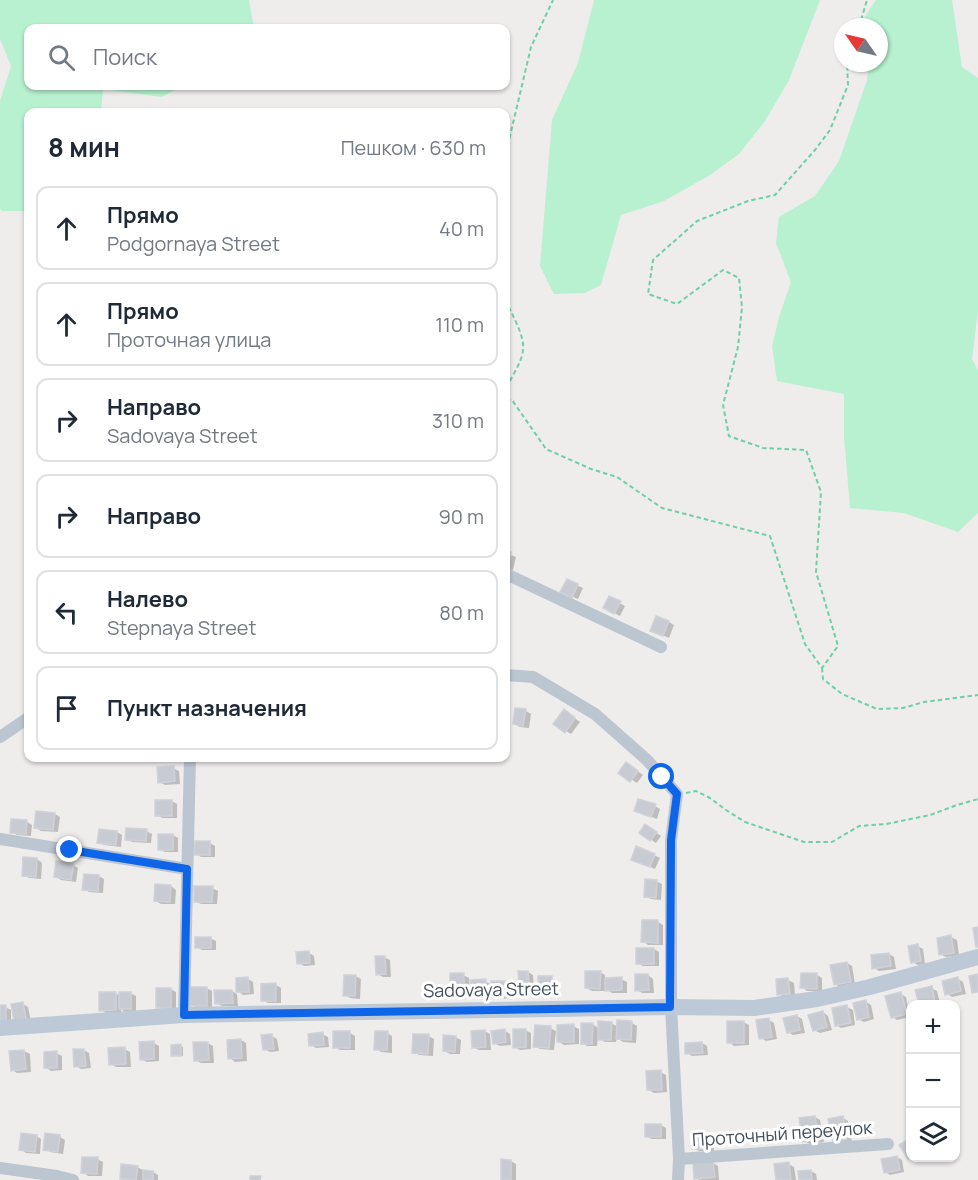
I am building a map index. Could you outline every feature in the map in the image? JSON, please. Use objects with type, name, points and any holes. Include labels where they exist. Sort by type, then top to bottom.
[{"type":"street","points":[[510,576],[661,647]]},
{"type":"street","points":[[510,675],[533,677],[595,714],[647,760],[677,794],[671,840],[670,1007],[679,1160],[678,1180]]},
{"type":"street","points":[[0,736],[24,721]]},
{"type":"street","points":[[184,1015],[190,762]]},
{"type":"street","points":[[0,839],[187,869]]},
{"type":"street","name":"Sadovaya Street","points":[[0,1028],[184,1015],[670,1007],[754,1008],[817,999],[870,987],[978,957]]},
{"type":"street","name":"Проточный переулок","points":[[679,1160],[888,1144]]},
{"type":"street","points":[[0,1167],[73,1180]]},
{"type":"path","points":[[510,136],[531,47],[553,0]]},
{"type":"path","points":[[862,18],[867,0]]},
{"type":"path","points":[[822,668],[838,646],[816,573],[821,492],[806,450],[763,448],[729,436],[723,405],[738,347],[742,307],[739,278],[723,270],[677,304],[648,294],[653,260],[697,221],[748,201],[775,195],[830,130],[848,85],[847,72]]},
{"type":"path","points":[[510,310],[522,338],[523,348],[521,358],[510,381]]},
{"type":"path","points":[[510,400],[546,449],[591,469],[617,477],[662,507],[770,536],[805,644],[822,668],[823,679],[843,694],[877,709],[903,708],[924,702],[978,695]]},
{"type":"path","points":[[677,794],[696,791],[746,822],[804,842],[832,842],[859,826],[886,824],[930,815],[978,800]]},
{"type":"green space","points":[[0,0],[249,0],[253,24],[24,24],[24,90],[103,90],[101,108],[24,108],[24,211],[2,211],[0,209],[0,101],[11,66],[0,39]]},
{"type":"green space","points":[[594,0],[820,0],[789,80],[765,121],[739,154],[710,175],[664,201],[621,215],[601,285],[585,293],[554,294],[540,266],[552,120],[578,63]]},
{"type":"green space","points":[[876,0],[952,0],[962,67],[978,78],[978,311],[972,359],[978,370],[978,513],[958,532],[904,513],[850,508],[844,437],[844,394],[777,381],[772,346],[791,282],[776,243],[779,217],[815,196],[839,161],[868,72],[888,72],[888,18],[864,18]]},
{"type":"green space","points":[[110,90],[175,90],[162,97]]},
{"type":"building","points":[[567,579],[578,584],[572,598],[560,592]]},
{"type":"building","points":[[609,596],[621,601],[614,614],[603,608]]},
{"type":"building","points":[[656,616],[669,621],[663,636],[650,631]]},
{"type":"building","points":[[515,708],[526,709],[523,726],[513,724]]},
{"type":"building","points":[[564,709],[575,718],[565,733],[553,724]]},
{"type":"building","points":[[626,762],[638,771],[630,782],[618,773]]},
{"type":"building","points":[[174,766],[175,781],[158,783],[157,767]]},
{"type":"building","points":[[638,799],[656,804],[651,817],[634,811]]},
{"type":"building","points":[[155,800],[172,800],[172,816],[155,816]]},
{"type":"building","points":[[36,811],[55,813],[53,830],[34,828]]},
{"type":"building","points":[[11,819],[27,820],[26,834],[10,833]]},
{"type":"building","points":[[645,824],[657,832],[650,841],[639,833]]},
{"type":"building","points":[[126,828],[147,829],[146,841],[125,840]]},
{"type":"building","points":[[99,829],[117,831],[116,845],[97,843]]},
{"type":"building","points":[[158,834],[173,834],[173,850],[158,850]]},
{"type":"building","points":[[195,841],[210,841],[210,855],[194,855]]},
{"type":"building","points":[[636,846],[655,854],[650,867],[631,860]]},
{"type":"building","points":[[23,857],[37,858],[36,877],[22,876]]},
{"type":"building","points":[[56,861],[74,864],[71,880],[54,877]]},
{"type":"building","points":[[84,874],[99,875],[98,891],[82,890]]},
{"type":"building","points":[[645,879],[657,880],[656,898],[644,897]]},
{"type":"building","points":[[155,884],[171,885],[170,902],[154,901]]},
{"type":"building","points":[[194,886],[213,886],[212,902],[194,902]]},
{"type":"building","points":[[642,920],[658,920],[658,943],[641,942]]},
{"type":"building","points":[[978,927],[978,947],[976,947],[973,928]]},
{"type":"building","points":[[951,935],[954,953],[939,955],[937,938]]},
{"type":"building","points":[[195,937],[211,937],[211,948],[195,948]]},
{"type":"building","points":[[918,944],[921,961],[911,963],[908,946]]},
{"type":"building","points":[[636,948],[654,948],[654,964],[636,964]]},
{"type":"building","points":[[309,951],[310,963],[297,964],[296,952]]},
{"type":"building","points":[[889,953],[891,966],[872,969],[871,955]]},
{"type":"building","points":[[375,956],[385,956],[386,974],[376,975]]},
{"type":"building","points":[[847,962],[851,982],[834,985],[830,965]]},
{"type":"building","points":[[518,971],[528,971],[529,985],[519,985]]},
{"type":"building","points":[[585,971],[601,971],[600,989],[585,988]]},
{"type":"building","points":[[450,973],[464,973],[464,992],[450,992]]},
{"type":"building","points":[[801,973],[817,973],[817,989],[800,988]]},
{"type":"building","points":[[635,974],[648,974],[649,990],[635,991]]},
{"type":"building","points":[[978,974],[978,992],[972,993],[969,976]]},
{"type":"building","points":[[344,975],[356,975],[355,996],[343,996]]},
{"type":"building","points":[[538,976],[552,976],[552,991],[538,991]]},
{"type":"building","points":[[248,977],[249,992],[236,992],[236,978]]},
{"type":"building","points":[[622,977],[622,990],[605,991],[605,978]]},
{"type":"building","points":[[958,977],[961,991],[945,995],[942,981]]},
{"type":"building","points":[[788,978],[790,994],[777,995],[776,979]]},
{"type":"building","points":[[486,979],[486,996],[471,997],[470,980]]},
{"type":"building","points":[[491,981],[505,981],[505,996],[491,997]]},
{"type":"building","points":[[276,983],[276,1001],[261,1001],[261,984]]},
{"type":"building","points":[[932,986],[935,1000],[918,1000],[915,990]]},
{"type":"building","points":[[190,987],[207,987],[207,1006],[190,1006]]},
{"type":"building","points":[[156,988],[171,988],[171,1008],[156,1008]]},
{"type":"building","points":[[214,990],[232,990],[233,1003],[215,1004]]},
{"type":"building","points":[[99,992],[116,992],[116,1010],[99,1011]]},
{"type":"building","points":[[119,992],[131,992],[131,1009],[119,1009]]},
{"type":"building","points":[[901,992],[906,1014],[891,1018],[885,996]]},
{"type":"building","points":[[866,1000],[869,1017],[857,1020],[853,1003]]},
{"type":"building","points":[[23,1002],[26,1019],[14,1021],[11,1004]]},
{"type":"building","points":[[0,1005],[6,1005],[6,1022],[0,1022]]},
{"type":"building","points":[[847,1005],[851,1023],[835,1026],[832,1008]]},
{"type":"building","points":[[823,1011],[827,1027],[813,1031],[808,1015]]},
{"type":"building","points":[[797,1015],[800,1030],[787,1033],[783,1018]]},
{"type":"building","points":[[769,1018],[772,1037],[759,1039],[756,1020]]},
{"type":"building","points":[[617,1020],[632,1021],[631,1040],[616,1039]]},
{"type":"building","points":[[598,1021],[612,1022],[611,1040],[598,1040]]},
{"type":"building","points":[[727,1021],[744,1021],[744,1043],[727,1043]]},
{"type":"building","points":[[581,1023],[593,1023],[592,1044],[581,1044]]},
{"type":"building","points":[[574,1024],[574,1042],[557,1042],[557,1025]]},
{"type":"building","points":[[535,1025],[551,1026],[549,1048],[533,1047]]},
{"type":"building","points":[[505,1029],[506,1042],[493,1044],[491,1031]]},
{"type":"building","points":[[513,1029],[526,1029],[526,1047],[513,1048]]},
{"type":"building","points":[[485,1030],[486,1047],[472,1048],[471,1031]]},
{"type":"building","points":[[333,1031],[350,1031],[350,1048],[333,1048]]},
{"type":"building","points":[[375,1031],[388,1031],[387,1050],[374,1050]]},
{"type":"building","points":[[323,1032],[324,1045],[309,1046],[308,1034]]},
{"type":"building","points":[[272,1034],[274,1049],[263,1050],[261,1035]]},
{"type":"building","points":[[413,1034],[429,1034],[428,1054],[412,1053]]},
{"type":"building","points":[[443,1035],[456,1036],[455,1052],[443,1051]]},
{"type":"building","points":[[241,1039],[242,1058],[228,1059],[227,1040]]},
{"type":"building","points":[[154,1041],[154,1059],[140,1060],[139,1042]]},
{"type":"building","points":[[193,1042],[208,1042],[209,1060],[194,1061]]},
{"type":"building","points":[[702,1042],[703,1053],[685,1054],[685,1043]]},
{"type":"building","points":[[181,1044],[181,1056],[171,1056],[171,1045]]},
{"type":"building","points":[[125,1047],[126,1064],[109,1065],[108,1048]]},
{"type":"building","points":[[73,1049],[84,1049],[86,1066],[74,1067]]},
{"type":"building","points":[[24,1050],[26,1069],[11,1071],[9,1051]]},
{"type":"building","points":[[57,1051],[57,1068],[44,1068],[44,1052]]},
{"type":"building","points":[[661,1070],[662,1090],[647,1090],[646,1071]]},
{"type":"building","points":[[815,1116],[819,1139],[803,1142],[799,1118]]},
{"type":"building","points":[[843,1116],[847,1139],[833,1142],[828,1119]]},
{"type":"building","points":[[645,1124],[661,1124],[661,1137],[645,1137]]},
{"type":"building","points":[[21,1133],[37,1135],[35,1152],[19,1150]]},
{"type":"building","points":[[45,1133],[60,1135],[58,1152],[43,1150]]},
{"type":"building","points":[[692,1135],[708,1135],[709,1149],[692,1149]]},
{"type":"building","points":[[906,1141],[906,1156],[899,1145]]},
{"type":"building","points":[[897,1156],[900,1170],[884,1173],[881,1159]]},
{"type":"building","points":[[82,1157],[98,1157],[97,1174],[81,1173]]},
{"type":"building","points":[[501,1159],[511,1160],[511,1180],[501,1180]]},
{"type":"building","points":[[713,1161],[715,1177],[694,1179],[693,1163]]},
{"type":"building","points":[[789,1162],[791,1180],[776,1180],[774,1164]]},
{"type":"building","points":[[121,1164],[138,1166],[136,1180],[120,1179]]},
{"type":"building","points":[[143,1170],[153,1171],[153,1180],[143,1180]]},
{"type":"building","points":[[811,1170],[812,1180],[799,1180],[798,1171]]},
{"type":"building","points":[[250,1176],[261,1176],[260,1180],[250,1180]]},
{"type":"route","points":[[70,850],[187,869],[184,1015],[670,1007],[671,840],[677,794],[662,777]]}]
